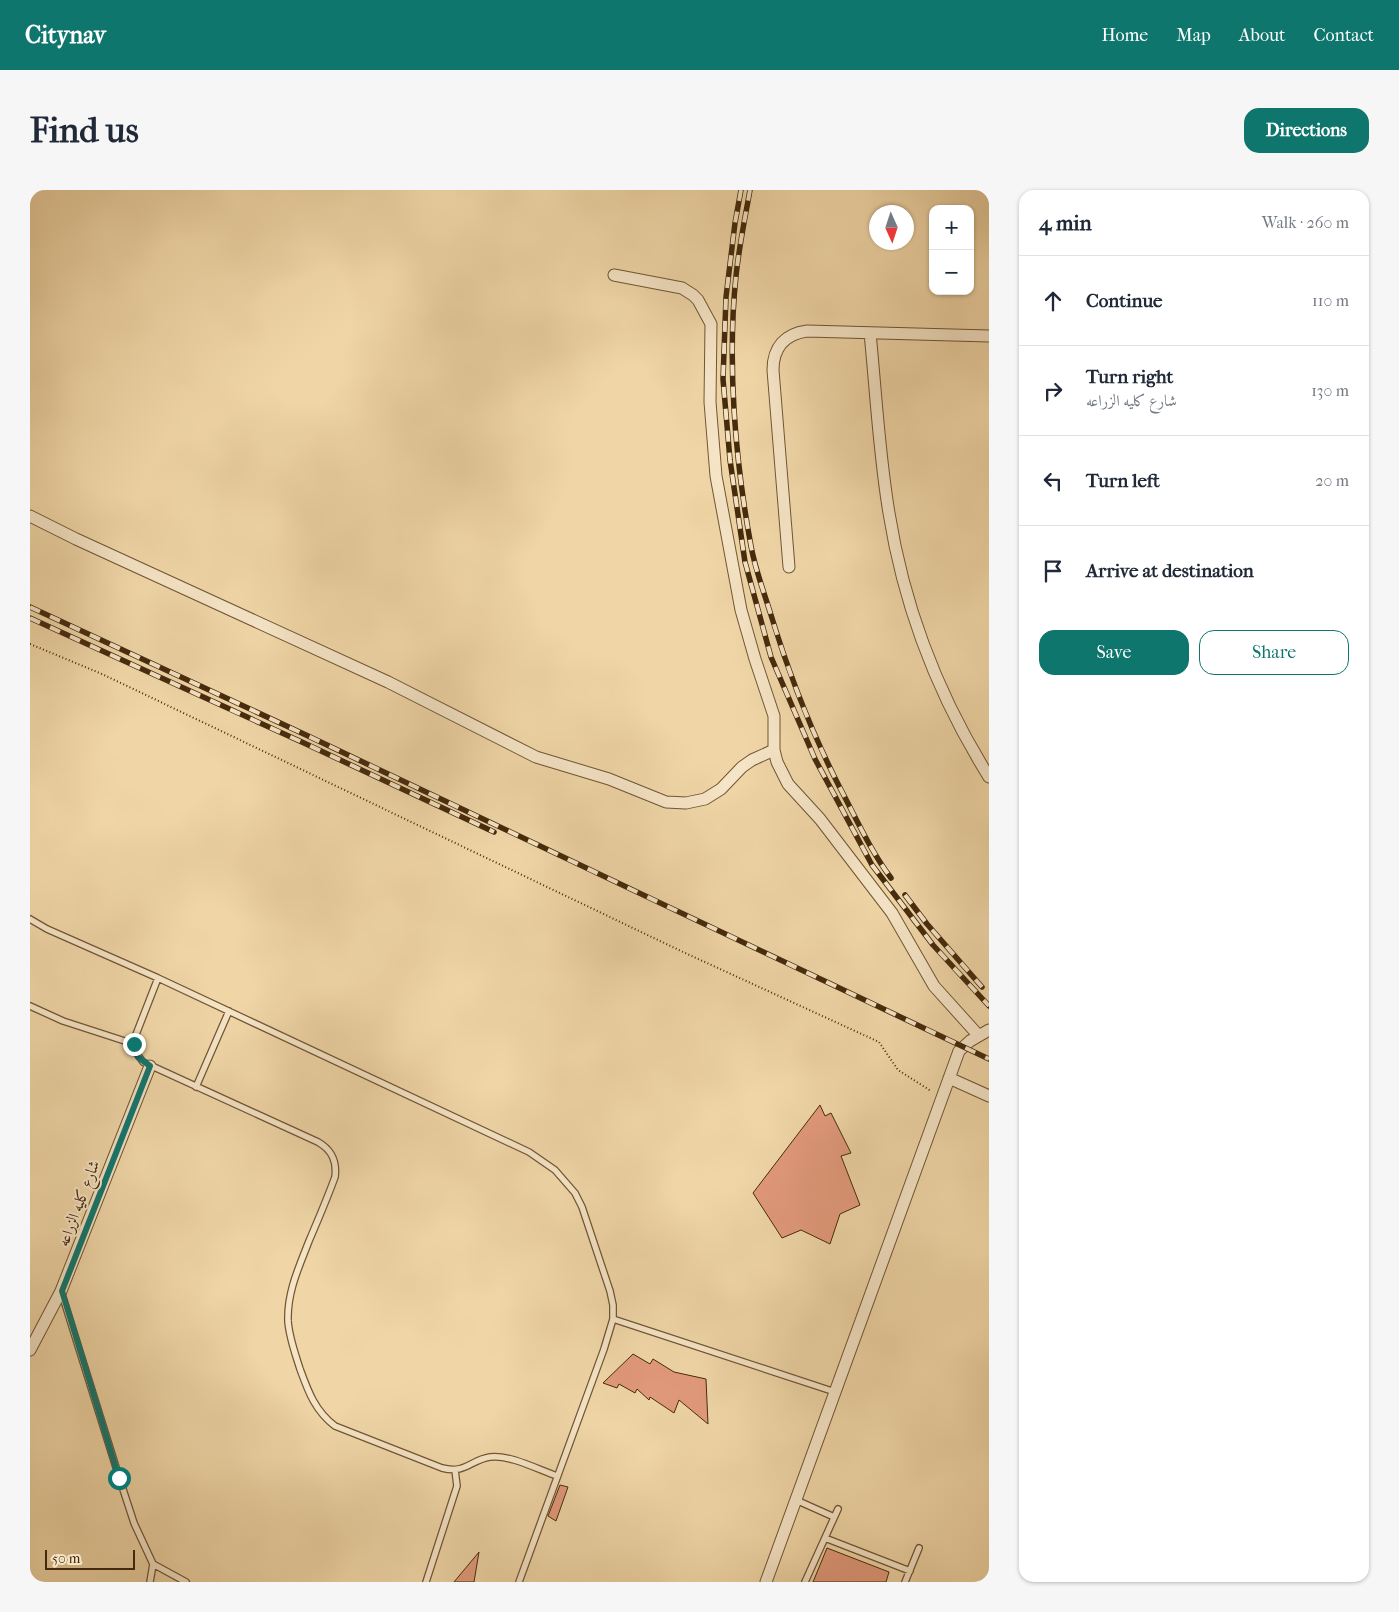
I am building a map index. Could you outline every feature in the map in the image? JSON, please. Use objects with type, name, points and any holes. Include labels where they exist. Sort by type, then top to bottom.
[{"type":"street","points":[[614,275],[682,288],[698,300],[711,324],[710,402],[716,476],[742,610],[754,659],[773,710],[774,750],[782,773],[788,784],[820,820],[881,896],[934,986],[984,1033],[964,1045],[959,1051],[766,1582]]},
{"type":"street","points":[[789,566],[773,370],[773,360],[781,343],[788,336],[797,332],[807,331],[989,336]]},
{"type":"street","points":[[870,333],[883,477],[889,514],[906,588],[917,624],[945,695],[989,777]]},
{"type":"street","points":[[30,516],[76,539],[388,682],[536,758],[609,779],[666,802],[686,803],[705,799],[721,789],[742,767],[774,750]]},
{"type":"street","name":"شارع كليه الزراعه","points":[[30,1350],[62,1291],[150,1066]]},
{"type":"street","points":[[949,1078],[989,1096]]},
{"type":"lane","points":[[30,919],[529,1152],[555,1170],[575,1193],[582,1207],[610,1292],[613,1319],[604,1349],[519,1582]]},
{"type":"lane","points":[[158,978],[135,1037],[134,1044],[138,1057],[150,1066],[318,1142],[329,1150],[336,1163],[335,1178],[296,1275],[290,1292],[288,1310],[289,1334],[306,1386],[316,1407],[335,1426],[442,1468],[455,1470],[469,1466],[483,1458],[500,1457],[557,1476]]},
{"type":"lane","points":[[30,1006],[63,1021],[134,1044]]},
{"type":"lane","points":[[196,1087],[229,1011]]},
{"type":"lane","points":[[62,1291],[119,1478],[134,1523],[153,1564],[150,1582]]},
{"type":"lane","points":[[613,1319],[835,1392]]},
{"type":"lane","points":[[426,1582],[457,1486],[455,1470]]},
{"type":"lane","points":[[796,1500],[834,1517]]},
{"type":"lane","points":[[805,1582],[838,1509]]},
{"type":"lane","points":[[825,1538],[910,1571]]},
{"type":"lane","points":[[905,1582],[919,1548]]},
{"type":"lane","points":[[153,1564],[186,1582]]},
{"type":"path","points":[[30,644],[102,674],[683,952],[879,1042],[898,1070],[942,1098]]},
{"type":"building","points":[[820,1105],[825,1116],[831,1113],[851,1153],[841,1156],[860,1205],[840,1214],[830,1244],[801,1230],[782,1238],[753,1193]]},
{"type":"building","points":[[633,1354],[650,1364],[653,1359],[674,1372],[706,1379],[708,1424],[679,1400],[674,1413],[650,1397],[649,1400],[637,1389],[635,1393],[619,1384],[617,1388],[603,1383]]},
{"type":"building","points":[[560,1485],[568,1487],[556,1521],[548,1516]]},
{"type":"building","points":[[827,1548],[889,1572],[886,1582],[813,1582]]},
{"type":"building","points":[[479,1552],[474,1582],[454,1582]]},
{"type":"railway","points":[[741,190],[726,297],[723,379],[730,460],[745,562],[771,657],[815,759],[872,865],[933,945],[989,1006]]},
{"type":"railway","points":[[750,190],[737,265],[732,342],[737,445],[745,513],[753,555],[785,659],[801,702],[829,765],[863,833],[891,878]]},
{"type":"railway","points":[[30,607],[306,735],[989,1059]]},
{"type":"railway","points":[[30,618],[494,832]]},
{"type":"railway","points":[[905,895],[927,924],[982,987]]},
{"type":"route","points":[[119,1478],[62,1291],[150,1066],[138,1057],[134,1044]]}]
